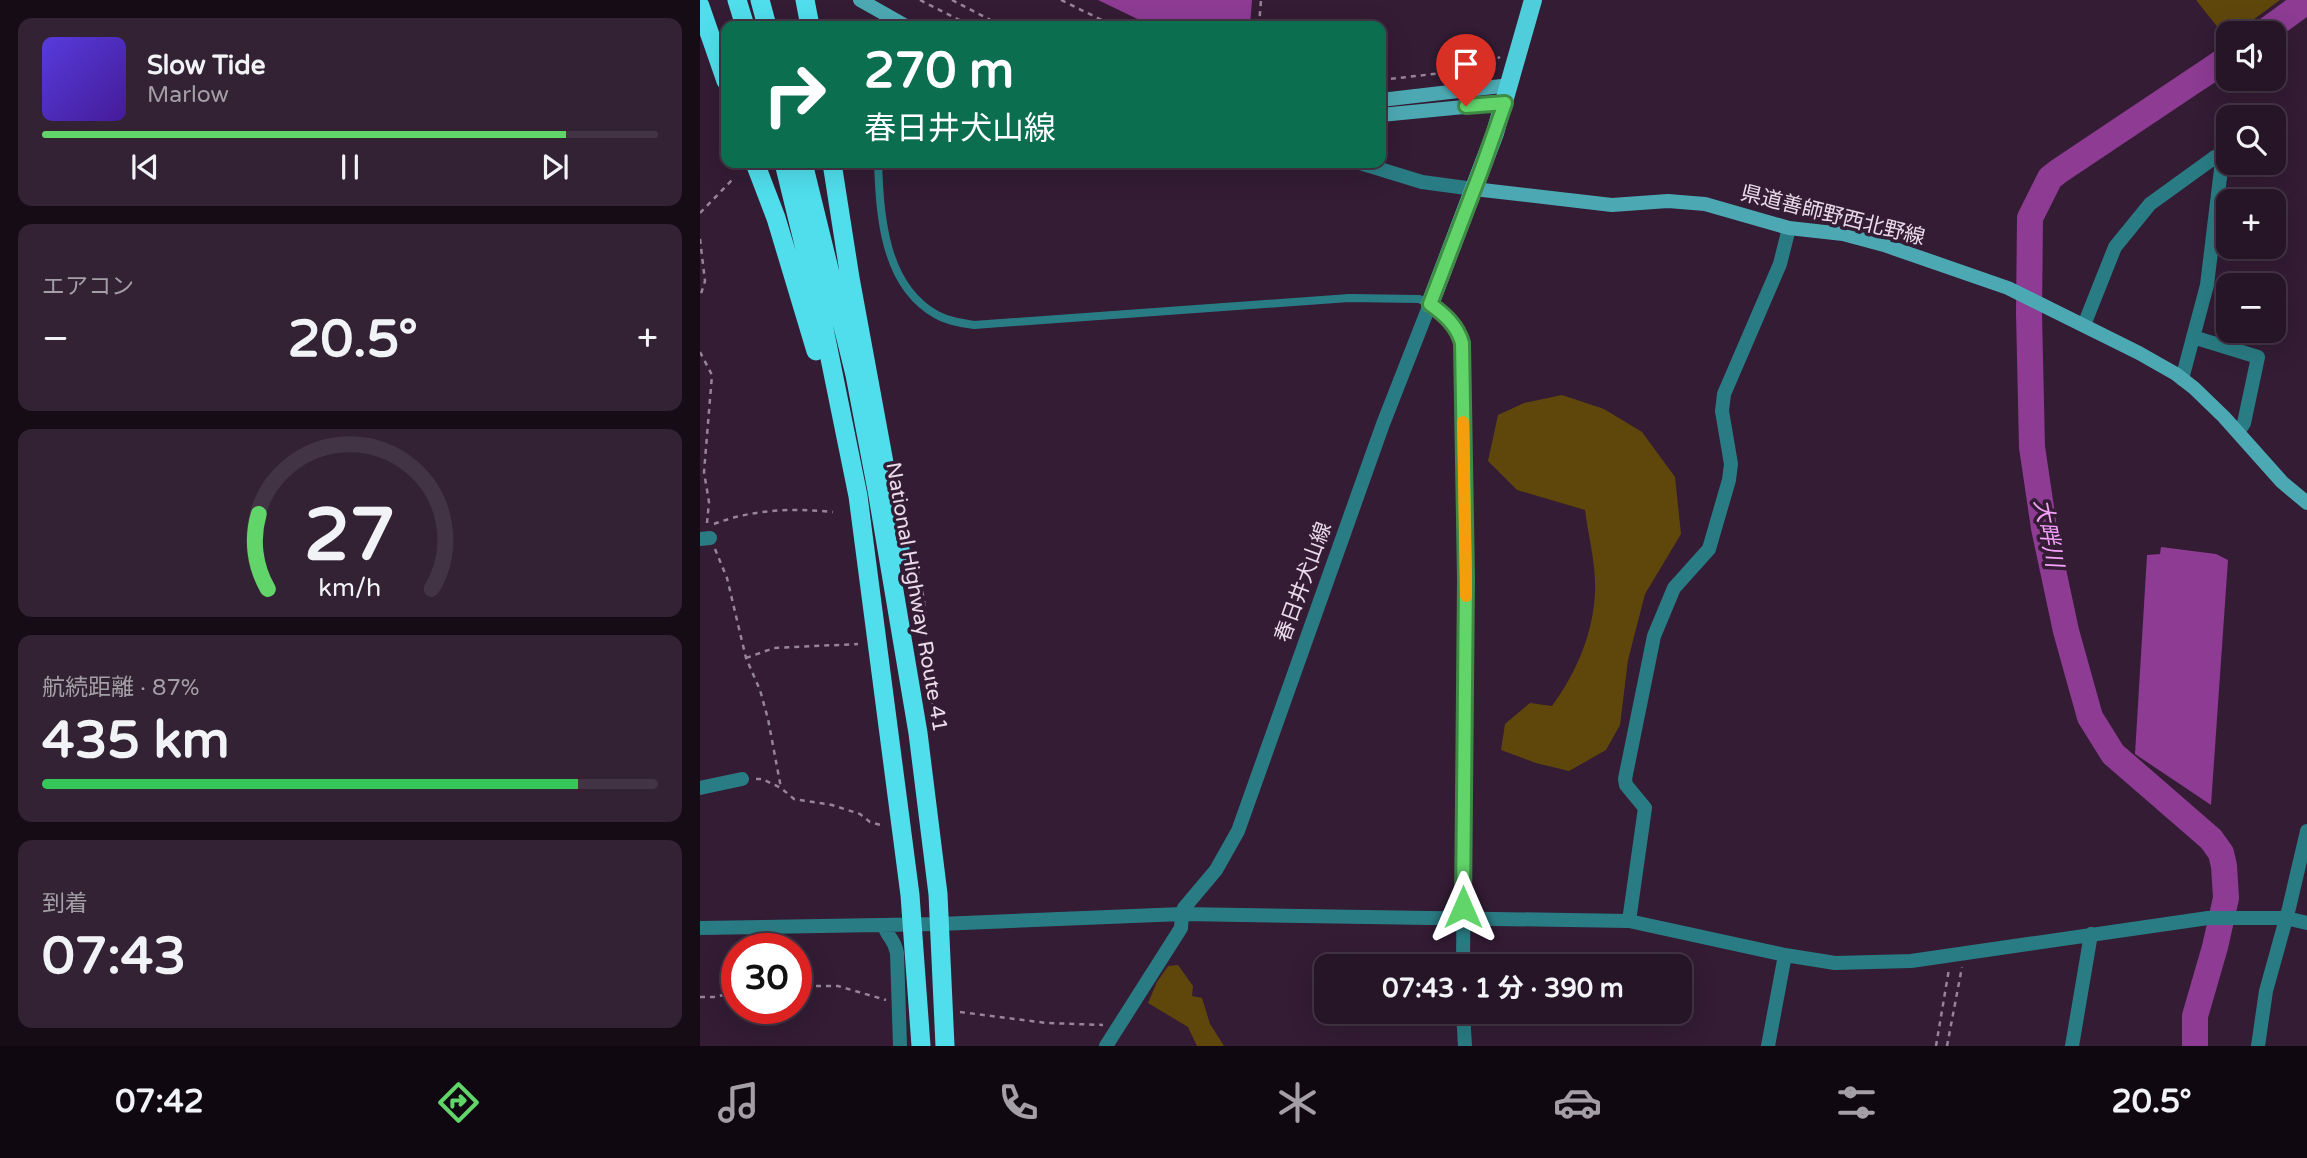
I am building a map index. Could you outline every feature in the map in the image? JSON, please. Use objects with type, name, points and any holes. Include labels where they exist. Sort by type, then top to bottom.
[{"type":"highway","points":[[737,0],[743,21]]},
{"type":"highway","points":[[760,0],[766,21]]},
{"type":"highway","points":[[806,0],[809,21]]},
{"type":"highway","points":[[700,6],[721,66]]},
{"type":"highway","points":[[757,168],[807,316],[844,461],[858,496]]},
{"type":"highway","name":"National Highway Route 41","points":[[785,168],[821,314],[858,496],[914,925],[921,1046]]},
{"type":"highway","name":"National Highway Route 41","points":[[804,168],[855,375],[918,733],[938,894],[945,1046]]},
{"type":"highway","points":[[833,168],[850,278],[893,506],[917,661],[918,733]]},
{"type":"main road","points":[[860,0],[897,21]]},
{"type":"main road","name":"春日井犬山線","points":[[1430,304],[1507,94],[1533,0]]},
{"type":"main road","points":[[1386,100],[1507,94]]},
{"type":"main road","points":[[1386,114],[1507,94]]},
{"type":"main road","name":"県道善師野西北野線","points":[[1474,189],[1612,205],[1668,201],[1705,204],[1789,228],[1843,234],[1884,245],[2007,288],[2139,353],[2182,379],[2214,407],[2281,482],[2307,503]]},
{"type":"street","points":[[2084,325],[2115,247],[2150,204],[2215,157],[2222,162],[2207,285],[2182,379]]},
{"type":"street","name":"県道善師野西北野線","points":[[1376,168],[1422,182],[1474,189]]},
{"type":"street","points":[[1629,921],[1645,808],[1626,785],[1625,779],[1647,663],[1654,636],[1674,588],[1709,549],[1731,464],[1722,411],[1724,394],[1780,264],[1789,228]]},
{"type":"street","name":"春日井犬山線","points":[[1107,1046],[1181,928],[1184,908],[1216,870],[1238,831],[1382,424],[1430,304]]},
{"type":"street","points":[[1430,304],[1449,319],[1460,334],[1462,343],[1466,579],[1464,954]]},
{"type":"street","points":[[2193,337],[2258,357],[2244,423],[2238,432]]},
{"type":"street","points":[[700,788],[742,779]]},
{"type":"street","points":[[2258,1046],[2266,991],[2307,831]]},
{"type":"street","points":[[700,928],[914,925],[1182,914],[1629,921],[1785,955],[1835,963],[1856,963],[1911,961],[2230,916],[2286,918],[2307,923]]},
{"type":"street","points":[[884,925],[886,933],[895,941],[900,1046]]},
{"type":"street","points":[[2072,1046],[2091,934]]},
{"type":"street","points":[[1768,1046],[1785,955]]},
{"type":"street","points":[[1464,1024],[1465,1046]]},
{"type":"lane","points":[[878,168],[879,192],[891,259],[904,287],[936,314],[950,320],[974,325],[1349,298],[1419,299],[1430,304]]},
{"type":"path","points":[[920,0],[961,21]]},
{"type":"path","points":[[952,0],[992,21]]},
{"type":"path","points":[[1061,0],[1104,21]]},
{"type":"path","points":[[1259,21],[1261,0]]},
{"type":"path","points":[[1386,79],[1477,69],[1510,52],[1520,51]]},
{"type":"path","points":[[700,213],[733,179]]},
{"type":"path","points":[[700,239],[705,281],[700,297]]},
{"type":"path","points":[[700,352],[712,374],[704,472],[709,502],[707,526],[739,514],[801,509],[833,512]]},
{"type":"path","points":[[700,412],[709,410]]},
{"type":"path","points":[[705,539],[727,578],[746,658],[760,690],[768,719],[781,788]]},
{"type":"path","points":[[746,658],[774,648],[858,644]]},
{"type":"path","points":[[742,779],[762,779],[781,788],[794,799],[831,805],[860,814],[870,822],[884,826]]},
{"type":"path","points":[[1947,1046],[1964,953]]},
{"type":"path","points":[[1936,1046],[1944,1008],[1949,956]]},
{"type":"path","points":[[812,986],[838,986],[898,1003]]},
{"type":"path","points":[[700,997],[721,995]]},
{"type":"path","points":[[960,1012],[1047,1023],[1120,1025]]},
{"type":"shaded area","points":[[1098,0],[1252,0],[1250,21],[1142,21]]},
{"type":"shaded area","points":[[2196,0],[2280,0],[2251,21],[2216,21],[2216,25]]},
{"type":"shaded area","points":[[1562,395],[1604,409],[1642,432],[1675,477],[1681,534],[1645,594],[1628,660],[1620,725],[1606,750],[1569,771],[1501,750],[1505,724],[1530,703],[1552,706],[1570,678],[1584,647],[1595,597],[1585,510],[1517,490],[1488,461],[1498,415],[1524,403]]},
{"type":"shaded area","points":[[2161,547],[2216,554],[2228,560],[2211,805],[2135,754],[2147,555],[2160,554]]},
{"type":"shaded area","points":[[1178,965],[1193,986],[1192,996],[1202,998],[1210,1024],[1224,1046],[1197,1046],[1188,1027],[1148,1003],[1168,966]]},
{"type":"waterway","name":"大畔川","points":[[2280,21],[2307,1]]},
{"type":"waterway","name":"大畔川","points":[[2195,1046],[2195,1016],[2226,898],[2224,866],[2221,853],[2211,839],[2113,754],[2090,717],[2066,631],[2044,528],[2032,447],[2030,218],[2050,178],[2216,66]]},
{"type":"slow traffic","points":[[1463,422],[1466,596]]},
{"type":"route","points":[[1463,907],[1466,579],[1462,343],[1460,334],[1449,319],[1430,304],[1505,103],[1466,106]]}]
